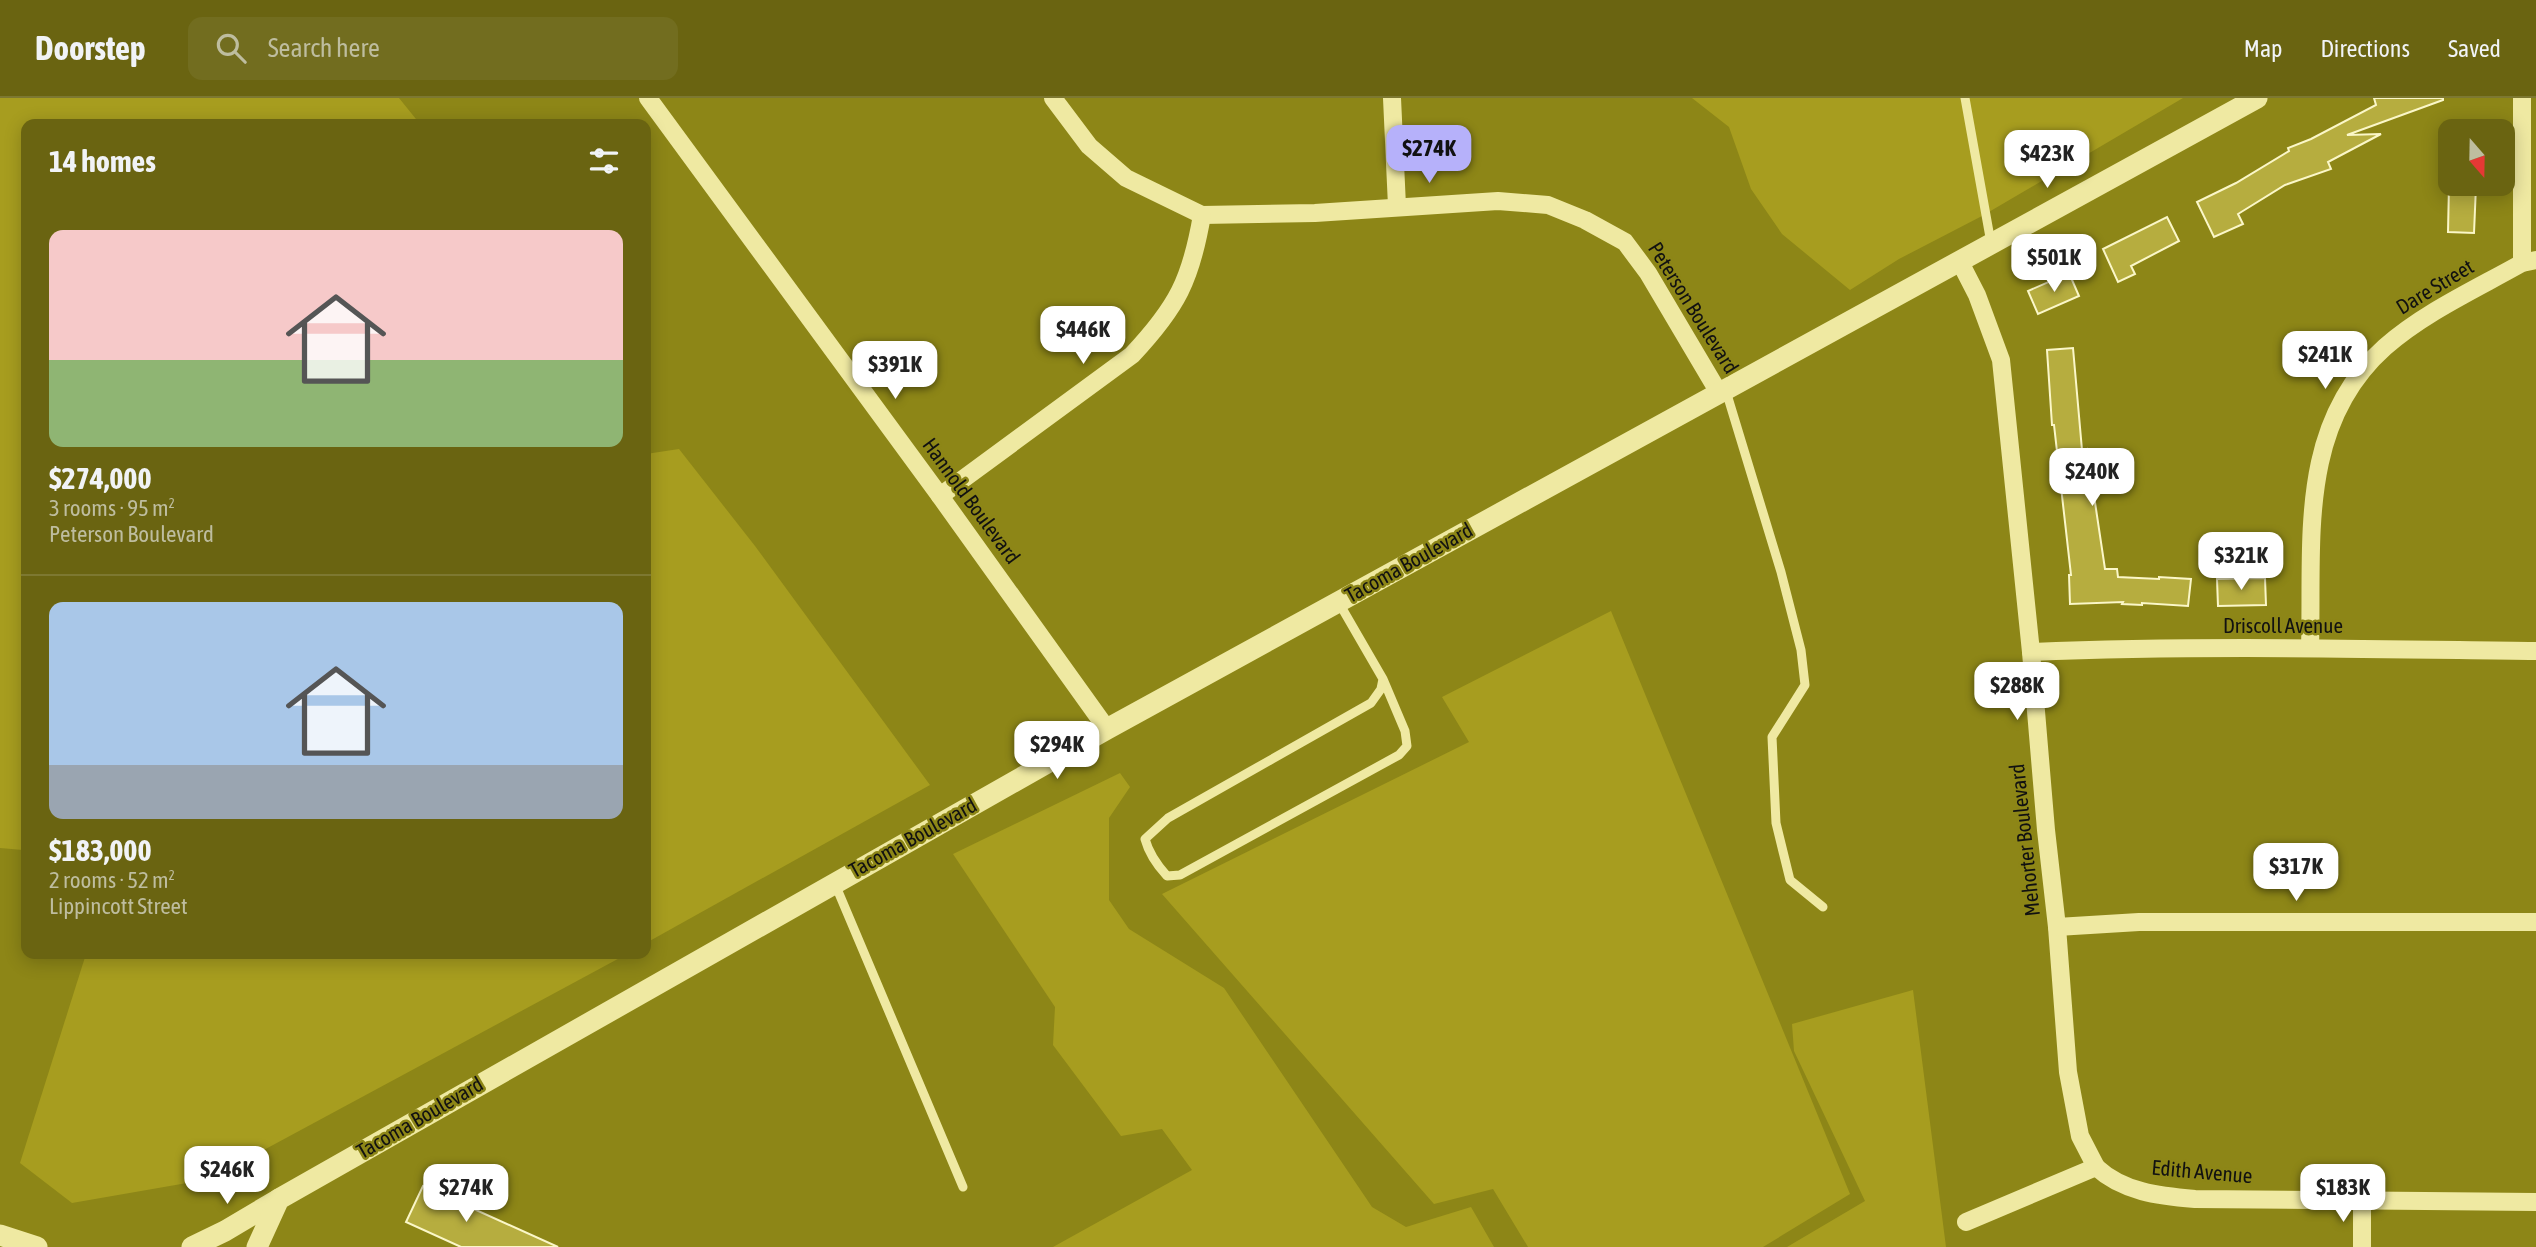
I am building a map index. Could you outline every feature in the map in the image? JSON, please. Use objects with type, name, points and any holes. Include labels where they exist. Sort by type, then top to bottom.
[{"type":"street","name":"Hannold Boulevard","points":[[648,98],[1107,729]]},
{"type":"street","name":"Peterson Boulevard","points":[[1053,98],[1089,146],[1126,178],[1202,215],[1315,214],[1397,206],[1499,201],[1548,205],[1585,220],[1625,242],[1648,273],[1723,391]]},
{"type":"street","points":[[1392,98],[1397,206]]},
{"type":"street","name":"Tacoma Boulevard","points":[[191,1247],[225,1231],[1107,729],[2257,98]]},
{"type":"street","points":[[2522,98],[2529,261]]},
{"type":"street","points":[[940,496],[1132,355],[1177,301],[1188,277],[1202,215]]},
{"type":"street","name":"Dare Street","points":[[2310,648],[2314,502],[2319,460],[2331,423],[2344,397],[2359,375],[2385,347],[2416,323],[2529,261]]},
{"type":"street","name":"Mehorter Boulevard","points":[[1960,262],[1977,295],[2001,360],[2057,927],[2068,1072],[2080,1136],[2096,1167]]},
{"type":"street","name":"Driscoll Avenue","points":[[2031,652],[2310,648],[2536,651]]},
{"type":"street","points":[[2057,927],[2139,922],[2536,922]]},
{"type":"street","points":[[1966,1222],[2096,1167]]},
{"type":"street","name":"Edith Avenue","points":[[2096,1167],[2110,1180],[2155,1195],[2195,1199],[2536,1202]]},
{"type":"street","points":[[257,1247],[279,1199]]},
{"type":"street","points":[[2361,1247],[2362,1202]]},
{"type":"street","points":[[0,1235],[37,1247]]},
{"type":"lane","points":[[1965,98],[1992,245]]},
{"type":"lane","points":[[1723,391],[1781,572],[1801,650],[1805,685],[1772,737],[1776,823],[1790,880],[1823,907]]},
{"type":"lane","points":[[1338,601],[1383,679],[1405,731],[1407,746],[1399,755],[1180,875],[1167,876],[1158,867],[1145,839],[1153,829],[1371,703],[1381,689],[1383,679]]},
{"type":"lane","points":[[834,883],[963,1187]]},
{"type":"shaded area","points":[[0,98],[399,98],[416,119],[21,119],[21,850],[0,848]]},
{"type":"shaded area","points":[[1692,98],[2183,98],[1982,216],[1899,259],[1850,290],[1782,234],[1751,189],[1729,127]]},
{"type":"shaded area","points":[[679,449],[755,546],[930,785],[651,940],[651,453]]},
{"type":"shaded area","points":[[1611,611],[1850,1194],[1763,1247],[1528,1247],[1493,1189],[1434,1204],[1162,894],[1469,742],[1442,697]]},
{"type":"shaded area","points":[[1120,773],[1130,787],[1109,818],[1109,900],[1129,929],[1224,988],[1372,1207],[1406,1227],[1471,1207],[1494,1247],[1053,1247],[1192,1170],[1162,1129],[1121,1136],[1053,1045],[1055,1007],[953,854]]},
{"type":"shaded area","points":[[84,959],[618,959],[210,1179],[72,1203],[20,1163]]},
{"type":"shaded area","points":[[1913,990],[1946,1247],[1787,1247],[1865,1201],[1794,1051],[1792,1024]]},
{"type":"building","points":[[2374,98],[2443,100],[2347,135],[2381,134],[2328,162],[2331,169],[2285,185],[2238,214],[2243,224],[2214,237],[2197,202],[2236,183],[2289,151],[2288,148],[2376,105]]},
{"type":"building","points":[[2449,196],[2476,196],[2474,233],[2448,232]]},
{"type":"building","points":[[2167,217],[2179,241],[2131,266],[2135,274],[2118,282],[2103,249]]},
{"type":"building","points":[[2069,273],[2079,296],[2038,314],[2028,291]]},
{"type":"building","points":[[2073,348],[2082,450],[2087,449],[2105,569],[2117,569],[2118,577],[2191,579],[2188,606],[2122,604],[2123,602],[2070,604],[2071,575],[2052,425],[2047,350]]},
{"type":"building","points":[[2265,578],[2266,605],[2218,606],[2217,579]]},
{"type":"building","points":[[423,1186],[558,1247],[461,1247],[406,1222]]}]
